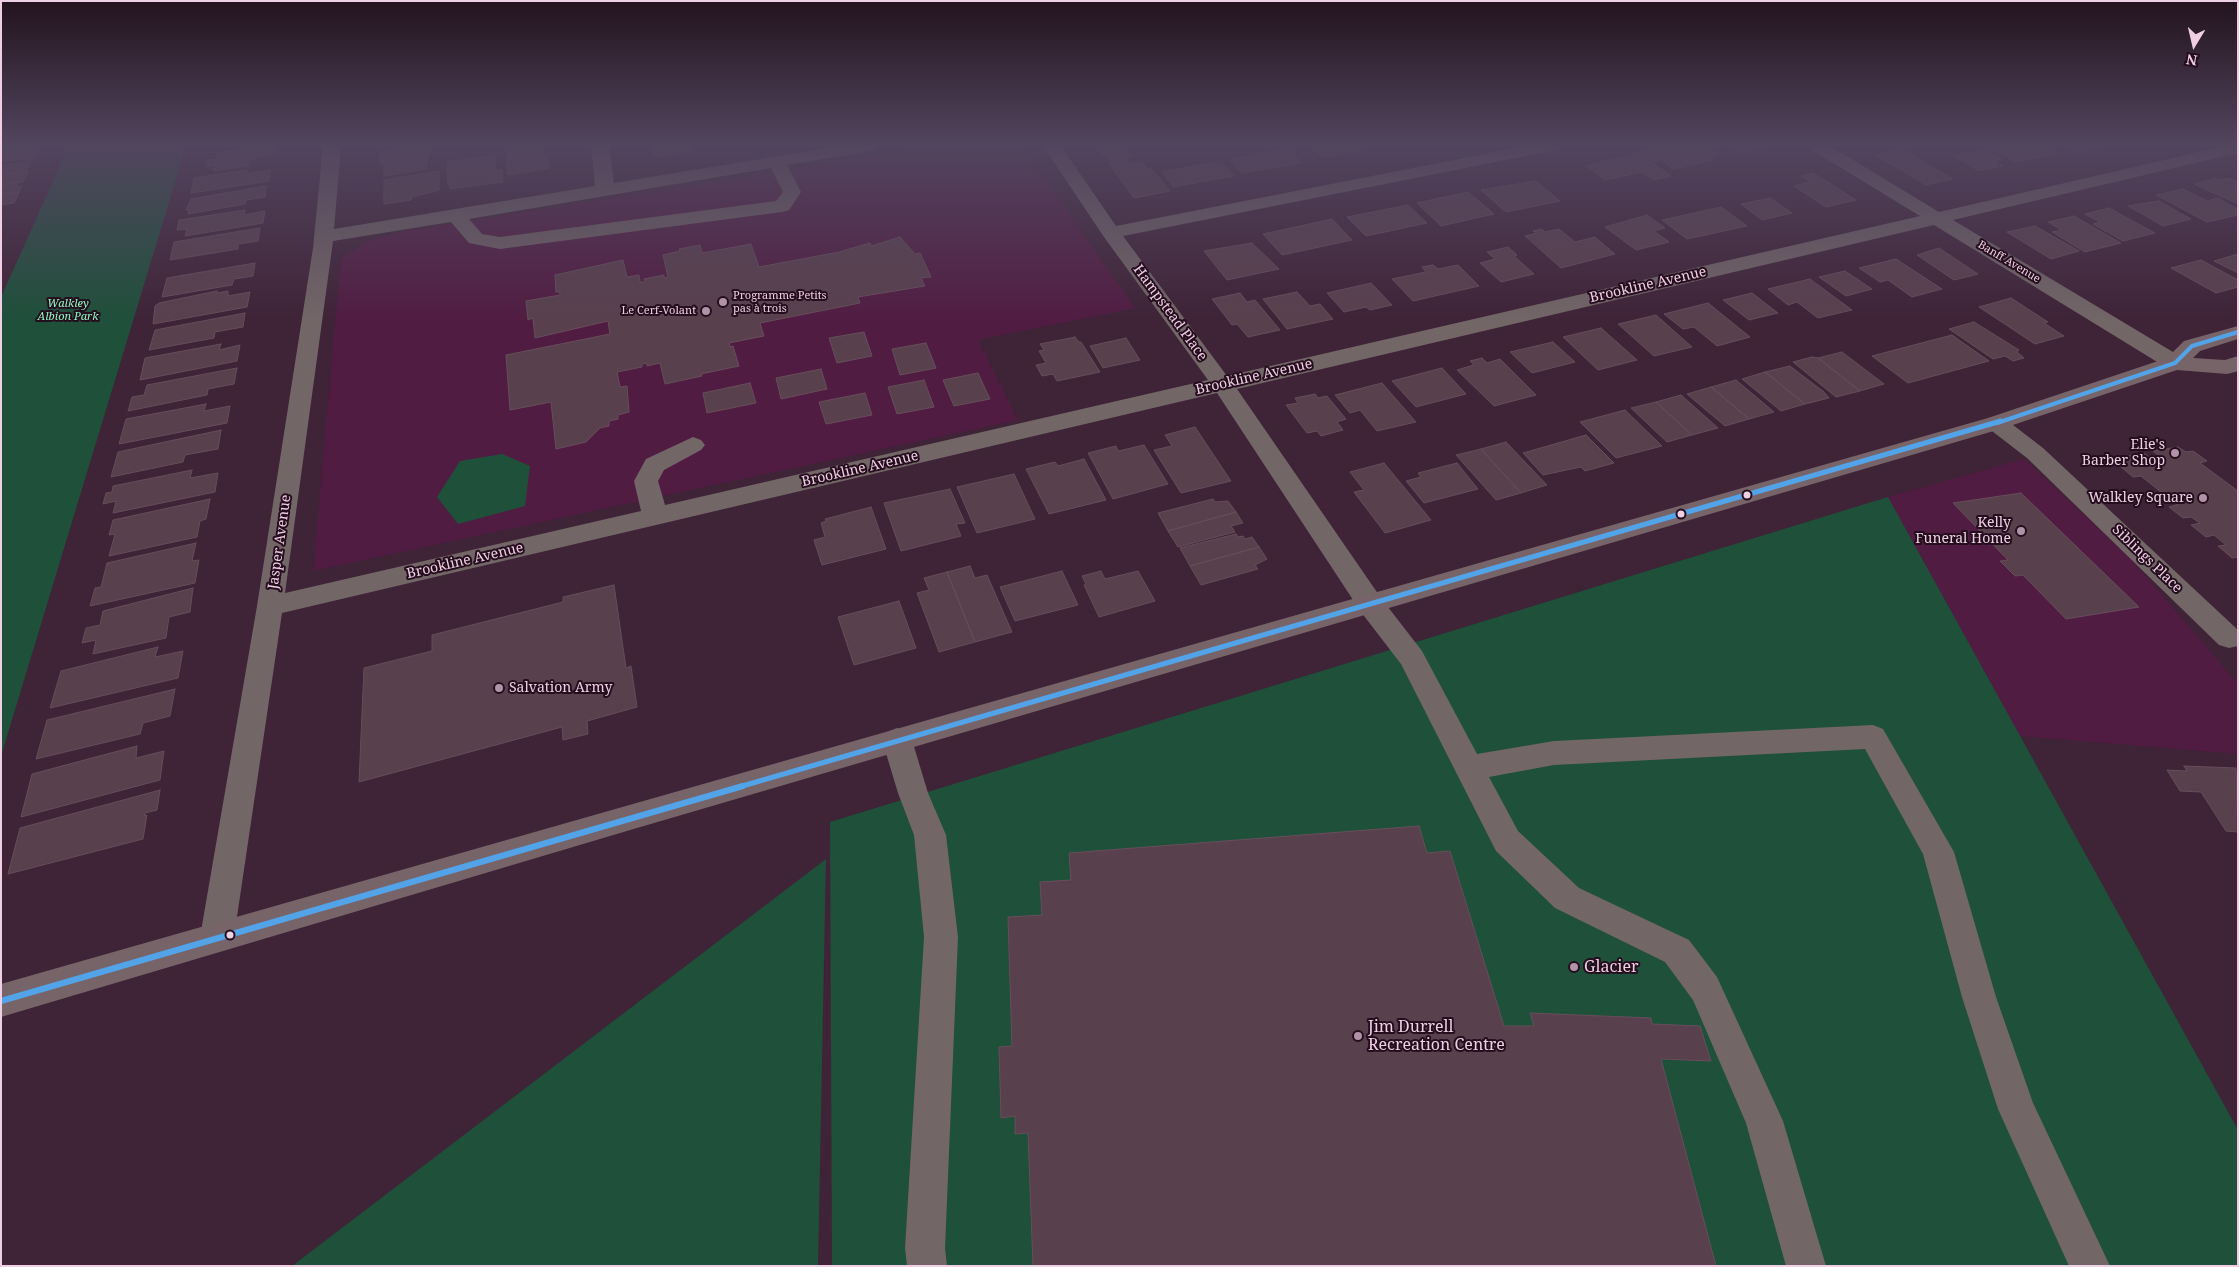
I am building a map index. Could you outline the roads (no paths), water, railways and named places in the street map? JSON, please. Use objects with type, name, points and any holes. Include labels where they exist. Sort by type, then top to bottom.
[{"type":"main road","points":[[2175,363],[2192,346],[2238,332]]},
{"type":"main road","points":[[1,1001],[1996,423],[2175,363],[2232,365]]},
{"type":"street","name":"Jasper Avenue","points":[[217,937],[270,606],[324,237],[327,205]]},
{"type":"street","points":[[324,237],[506,205]]},
{"type":"street","points":[[455,214],[476,239],[500,243],[783,205]]},
{"type":"street","name":"Hampstead Place","points":[[1092,205],[1223,385],[1371,605],[1412,658],[1507,841],[1567,898],[1677,951],[1705,989],[1764,1122],[1806,1266]]},
{"type":"street","points":[[1111,233],[1252,205]]},
{"type":"street","name":"Banff Avenue","points":[[1914,205],[2175,363]]},
{"type":"street","name":"Brookline Avenue","points":[[270,606],[1991,205]]},
{"type":"street","name":"Siblings Place","points":[[1996,423],[2034,452],[2229,638]]},
{"type":"street","points":[[655,517],[646,482],[655,466],[694,445]]},
{"type":"street","points":[[1469,768],[1554,753],[1873,737],[1938,852],[1979,997],[2016,1109],[2090,1266]]},
{"type":"street","points":[[897,740],[913,793],[930,835],[941,937],[926,1266]]},
{"type":"place","name":"Programme Petits pas à trois","points":[[723,302]]},
{"type":"place","name":"Le Cerf-Volant","points":[[706,311]]},
{"type":"place","name":"Elie's Barber Shop","points":[[2175,453]]},
{"type":"place","name":"Walkley Square","points":[[2203,498]]},
{"type":"place","name":"Kelly Funeral Home","points":[[2021,531]]},
{"type":"place","name":"Salvation Army","points":[[499,688]]},
{"type":"place","name":"Glacier","points":[[1574,967]]},
{"type":"place","name":"Jim Durrell Recreation Centre","points":[[1358,1036]]},
{"type":"park label","name":"Walkley Albion Park","points":[[68,310]]}]
